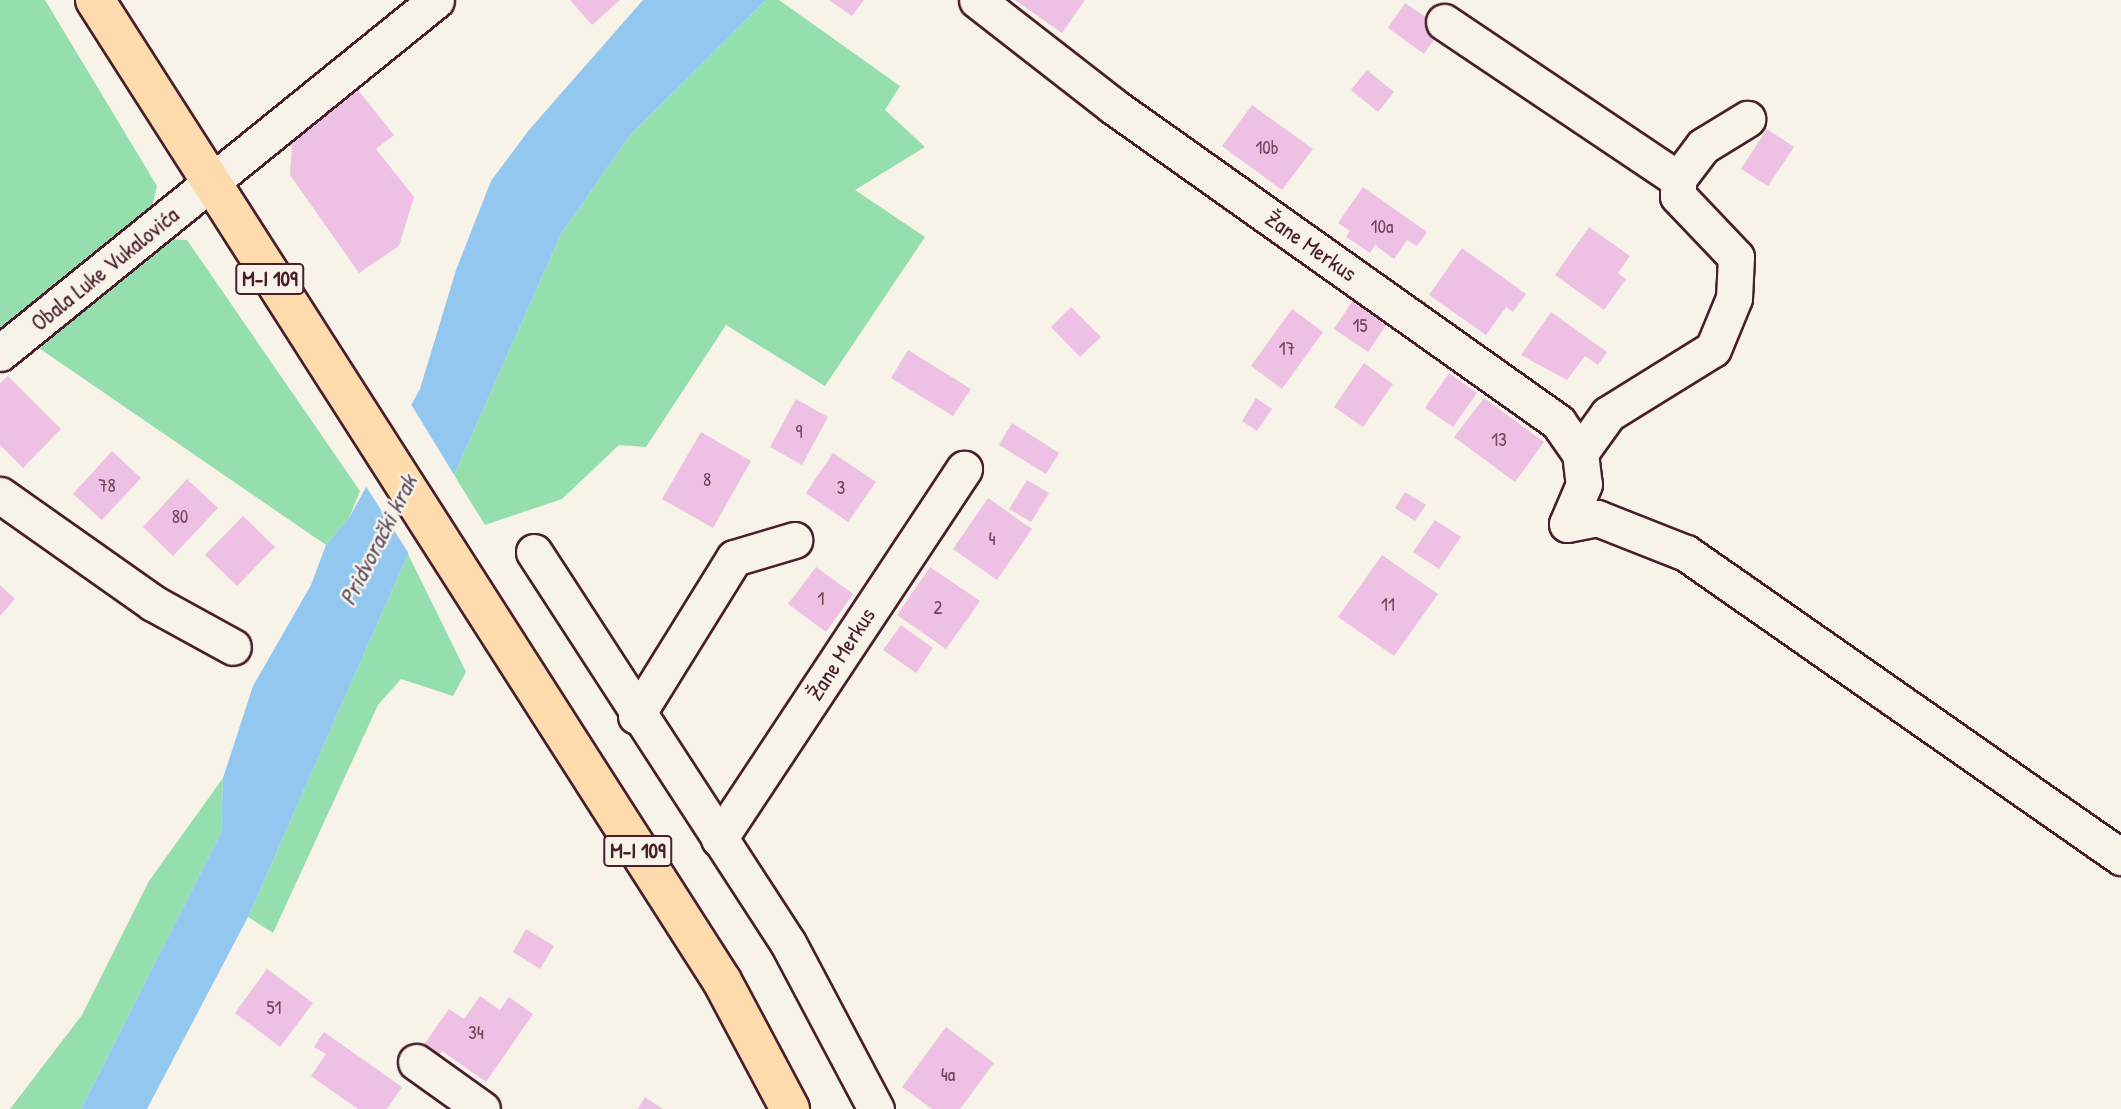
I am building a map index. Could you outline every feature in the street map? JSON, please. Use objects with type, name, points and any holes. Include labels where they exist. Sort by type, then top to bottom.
[{"type":"main road","name":"M-I 109","points":[[95,0],[209,184],[722,981],[790,1109]]},
{"type":"street","name":"Obala Luke Vukalovića","points":[[0,353],[436,0]]},
{"type":"street","name":"Žane Merkus","points":[[977,0],[1113,106],[1558,422],[1580,453]]},
{"type":"street","points":[[1444,22],[1678,179]]},
{"type":"street","points":[[1747,119],[1703,146],[1678,179],[1678,196],[1736,257],[1734,298],[1713,349],[1608,414],[1580,453],[1584,484],[1567,524],[1597,518],[1686,553],[2121,857]]},
{"type":"street","name":"Žane Merkus","points":[[719,839],[964,469]]},
{"type":"street","points":[[0,495],[153,603],[233,648]]},
{"type":"street","points":[[636,716],[734,558],[794,540]]},
{"type":"street","points":[[534,552],[636,716],[788,943],[876,1109]]},
{"type":"street","points":[[416,1062],[481,1109]]},
{"type":"green space","points":[[0,0],[45,0],[157,186],[151,211],[0,330]]},
{"type":"green space","points":[[766,0],[779,0],[900,86],[885,110],[925,147],[855,190],[925,237],[825,386],[726,325],[646,447],[619,445],[562,499],[485,525],[454,475],[561,234],[630,135]]},
{"type":"green space","points":[[168,239],[187,240],[360,491],[349,518],[326,545],[33,344]]},
{"type":"green space","points":[[408,554],[466,672],[453,696],[401,679],[378,705],[273,933],[248,917]]},
{"type":"green space","points":[[223,778],[221,833],[81,1109],[10,1109],[82,1015],[149,881]]},
{"type":"water","name":"Pridvorački krak","points":[[643,0],[766,0],[630,135],[561,234],[454,475],[408,554],[248,917],[147,1109],[81,1109],[221,833],[223,778],[253,686],[311,585],[326,545],[349,518],[420,389],[456,270],[491,181],[529,130]]},
{"type":"pier","points":[[409,401],[456,478],[411,557],[362,480]]},
{"type":"building","points":[[570,0],[620,0],[592,25]]},
{"type":"building","points":[[829,0],[864,0],[852,16]]},
{"type":"building","points":[[1015,0],[1085,0],[1062,33]]},
{"type":"building","points":[[1405,3],[1442,28],[1424,54],[1388,28]]},
{"type":"building","points":[[1367,70],[1394,92],[1378,112],[1351,90]]},
{"type":"building","points":[[350,80],[394,135],[376,149],[414,197],[399,246],[359,273],[290,175],[293,131]]},
{"type":"building","points":[[1252,105],[1313,149],[1282,190],[1222,146]]},
{"type":"building","points":[[1767,129],[1794,147],[1768,186],[1741,169]]},
{"type":"building","points":[[1363,187],[1427,232],[1417,246],[1407,240],[1394,259],[1375,245],[1370,253],[1346,237],[1350,231],[1338,223]]},
{"type":"building","points":[[1589,227],[1630,256],[1618,273],[1626,279],[1604,310],[1555,275]]},
{"type":"building","points":[[1462,248],[1526,294],[1513,312],[1506,307],[1486,335],[1429,295]]},
{"type":"building","points":[[1353,300],[1387,324],[1368,352],[1334,329]]},
{"type":"building","points":[[1071,307],[1101,337],[1080,357],[1051,327]]},
{"type":"building","points":[[1292,309],[1323,332],[1282,389],[1251,366]]},
{"type":"building","points":[[1551,312],[1607,352],[1598,365],[1585,356],[1567,380],[1521,355]]},
{"type":"building","points":[[908,350],[971,389],[953,416],[891,378]]},
{"type":"building","points":[[1364,363],[1393,384],[1363,427],[1334,407]]},
{"type":"building","points":[[1449,373],[1477,393],[1453,427],[1425,408]]},
{"type":"building","points":[[8,376],[61,429],[23,468],[0,445],[0,383]]},
{"type":"building","points":[[1256,398],[1272,409],[1257,431],[1242,421]]},
{"type":"building","points":[[1484,398],[1544,442],[1515,482],[1454,437]]},
{"type":"building","points":[[796,399],[828,417],[802,465],[770,447]]},
{"type":"building","points":[[1012,423],[1059,453],[1046,474],[999,445]]},
{"type":"building","points":[[701,432],[751,461],[713,528],[662,499]]},
{"type":"building","points":[[112,451],[141,478],[102,520],[73,494]]},
{"type":"building","points":[[833,453],[876,482],[848,522],[806,493]]},
{"type":"building","points":[[187,479],[218,508],[173,556],[143,527]]},
{"type":"building","points":[[1027,480],[1049,493],[1031,522],[1009,509]]},
{"type":"building","points":[[1405,492],[1426,505],[1415,521],[1395,508]]},
{"type":"building","points":[[988,498],[1032,529],[997,580],[953,549]]},
{"type":"building","points":[[243,516],[275,547],[237,586],[205,555]]},
{"type":"building","points":[[1435,520],[1461,537],[1439,569],[1413,552]]},
{"type":"building","points":[[1382,555],[1438,594],[1394,656],[1338,617]]},
{"type":"building","points":[[816,567],[853,594],[826,632],[788,604]]},
{"type":"building","points":[[930,567],[980,601],[946,649],[897,615]]},
{"type":"building","points":[[0,585],[15,599],[0,616]]},
{"type":"building","points":[[901,625],[933,648],[916,673],[883,650]]},
{"type":"building","points":[[526,929],[554,946],[540,969],[513,952]]},
{"type":"building","points":[[267,969],[313,1003],[280,1047],[235,1013]]},
{"type":"building","points":[[480,996],[500,1010],[509,997],[533,1014],[486,1082],[442,1051],[438,1057],[423,1046],[449,1009],[464,1019]]},
{"type":"building","points":[[946,1027],[994,1063],[960,1109],[932,1109],[902,1087]]},
{"type":"building","points":[[324,1032],[402,1087],[387,1109],[358,1109],[311,1076],[326,1054],[314,1047]]},
{"type":"building","points":[[645,1097],[663,1109],[638,1109]]}]
